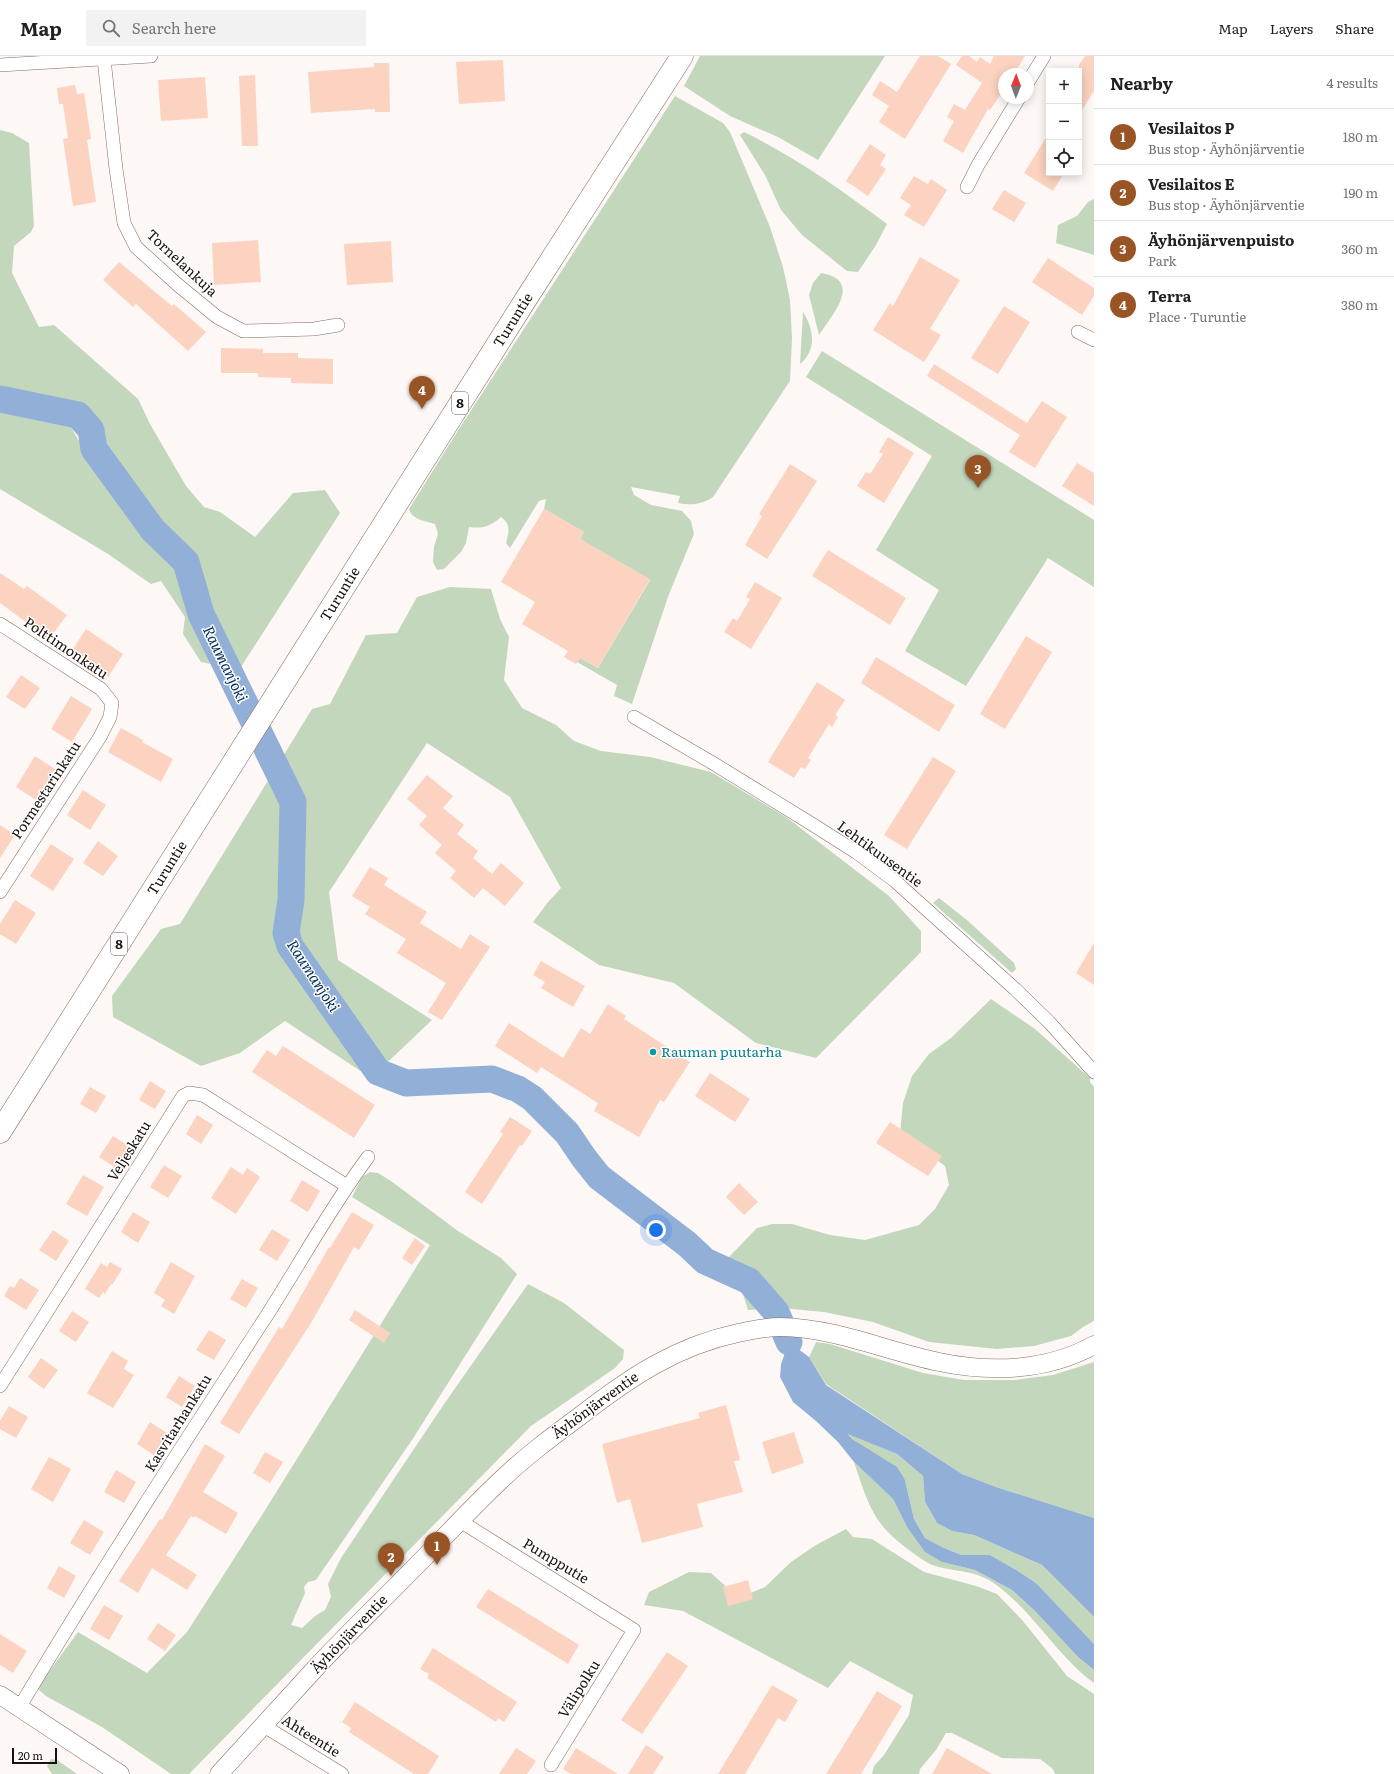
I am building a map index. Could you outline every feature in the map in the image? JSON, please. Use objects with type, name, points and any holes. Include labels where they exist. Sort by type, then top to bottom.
[{"type":"highway","name":"Turuntie","points":[[0,1132],[526,298],[679,60]]},
{"type":"main road","name":"Äyhönjärventie","points":[[219,1774],[313,1671],[502,1479],[544,1443],[593,1405],[644,1370],[677,1352],[713,1338],[757,1329],[777,1327],[802,1328],[849,1336],[940,1362],[981,1369],[1014,1368],[1047,1364],[1082,1352],[1094,1345]]},
{"type":"main road","points":[[0,1695],[120,1774]]},
{"type":"street","points":[[0,65],[152,56]]},
{"type":"street","points":[[1034,72],[1044,56]]},
{"type":"street","name":"Tornelankuja","points":[[104,59],[116,169],[124,223],[136,247],[178,285],[217,317],[243,331],[314,329],[338,325]]},
{"type":"street","points":[[967,187],[978,165],[1014,104]]},
{"type":"street","points":[[1078,332],[1094,340]]},
{"type":"street","name":"Polttimonkatu","points":[[0,624],[101,689],[112,703]]},
{"type":"street","name":"Pormestarinkatu","points":[[0,892],[100,737],[110,716],[112,703]]},
{"type":"street","name":"Lehtikuusentie","points":[[634,717],[807,821],[856,852],[895,881],[1015,989],[1049,1022],[1094,1072]]},
{"type":"street","name":"Veljeskatu","points":[[0,1386],[183,1096],[189,1093],[203,1095],[347,1186]]},
{"type":"street","name":"Kasvitarhankatu","points":[[18,1708],[347,1186],[368,1157]]},
{"type":"street","name":"Pumpputie","points":[[460,1521],[634,1630]]},
{"type":"street","name":"Välipolku","points":[[551,1765],[634,1630]]},
{"type":"street","name":"Ahteentie","points":[[264,1726],[342,1774]]},
{"type":"green space","points":[[700,56],[885,56],[818,160],[778,137],[730,116],[684,86]]},
{"type":"green space","points":[[675,96],[723,123],[730,132],[770,227],[783,267],[790,300],[792,338],[790,381],[713,497],[701,503],[683,504],[678,503],[680,496],[631,487],[634,495],[651,505],[682,511],[691,521],[694,534],[669,594],[632,704],[614,696],[617,685],[577,662],[580,658],[598,668],[650,580],[580,539],[584,532],[544,509],[546,499],[539,501],[510,548],[506,543],[508,525],[501,517],[494,523],[486,526],[478,528],[469,527],[466,543],[461,552],[444,569],[437,570],[433,562],[434,547],[438,534],[435,524],[416,518],[409,509],[459,429]]},
{"type":"green space","points":[[0,130],[12,133],[29,143],[34,226],[31,232],[14,246],[12,273],[39,327],[54,325],[138,399],[150,424],[186,486],[204,507],[220,512],[255,537],[293,493],[325,490],[340,513],[239,670],[198,593],[192,557],[155,525],[126,472],[104,455],[101,427],[90,413],[48,401],[0,392]]},
{"type":"green space","points":[[744,132],[800,163],[887,224],[876,245],[858,272],[847,271],[802,235],[781,210],[765,175],[740,135]]},
{"type":"green space","points":[[1094,199],[1094,255],[1056,243],[1058,225],[1077,216],[1088,202]]},
{"type":"green space","points":[[821,273],[834,277],[841,283],[843,290],[837,308],[819,335],[809,295],[813,283]]},
{"type":"green space","points":[[803,312],[810,325],[812,339],[809,352],[800,364]]},
{"type":"green space","points":[[822,351],[1094,520],[1094,587],[1048,558],[966,686],[905,651],[939,590],[876,550],[932,456],[806,377]]},
{"type":"green space","points":[[0,404],[67,420],[88,457],[134,519],[179,569],[195,619],[216,665],[201,662],[183,634],[185,617],[161,581],[151,584],[108,554],[0,489]]},
{"type":"green space","points":[[450,587],[491,589],[500,619],[509,637],[504,680],[522,708],[556,725],[574,741],[601,751],[650,757],[711,772],[786,817],[889,896],[921,931],[921,952],[816,1058],[756,1043],[674,983],[599,965],[533,922],[561,888],[510,797],[427,743],[329,892],[338,960],[432,1020],[371,1078],[285,1021],[240,1053],[201,1066],[113,1017],[112,996],[161,929],[180,924],[312,709],[330,704],[366,635],[397,633],[417,597]]},
{"type":"green space","points":[[939,898],[968,921],[1014,963],[1016,969],[1012,973],[933,903]]},
{"type":"green space","points":[[991,999],[1035,1029],[1090,1078],[1090,1082],[1094,1087],[1094,1321],[1071,1336],[1034,1346],[997,1349],[929,1342],[873,1322],[824,1312],[782,1308],[748,1310],[739,1282],[725,1266],[726,1260],[757,1228],[772,1224],[792,1224],[830,1235],[865,1240],[919,1225],[935,1209],[949,1185],[945,1166],[900,1133],[903,1103],[912,1076],[929,1054],[951,1038]]},
{"type":"green space","points":[[370,1172],[378,1173],[391,1181],[458,1231],[501,1258],[517,1274],[412,1440],[316,1580],[308,1582],[304,1587],[305,1593],[291,1625],[302,1628],[315,1616],[325,1610],[331,1597],[328,1584],[341,1558],[442,1407],[528,1284],[564,1303],[624,1350],[623,1359],[615,1368],[531,1426],[189,1774],[171,1774],[102,1727],[46,1696],[39,1690],[40,1684],[78,1632],[147,1673],[187,1632],[262,1515],[430,1245],[352,1197],[362,1177]]},
{"type":"green space","points":[[816,1342],[830,1344],[923,1373],[964,1380],[1013,1380],[1053,1375],[1094,1362],[1094,1518],[996,1487],[962,1474],[826,1384],[809,1357]]},
{"type":"green space","points":[[848,1433],[897,1454],[923,1476],[925,1502],[937,1523],[952,1531],[974,1535],[1042,1565],[1094,1617],[1094,1644],[1036,1583],[1018,1571],[990,1555],[961,1555],[925,1538],[914,1519],[905,1480],[852,1439]]},
{"type":"green space","points":[[854,1462],[893,1499],[907,1527],[942,1562],[975,1570],[1012,1590],[1035,1611],[1078,1657],[1094,1670],[1094,1683],[1068,1660],[1009,1595],[995,1584],[981,1576],[932,1565],[918,1556],[887,1531],[879,1521],[868,1501]]},
{"type":"green space","points":[[846,1529],[853,1537],[872,1539],[924,1572],[976,1586],[997,1594],[1023,1621],[1067,1676],[1094,1694],[1094,1774],[1055,1774],[1053,1769],[1040,1759],[1002,1758],[952,1733],[946,1733],[936,1750],[920,1769],[919,1774],[872,1774],[874,1766],[884,1755],[909,1715],[913,1695],[850,1661],[828,1688],[683,1611],[644,1605],[649,1592],[689,1572],[711,1573],[730,1590],[748,1594],[765,1587],[791,1562],[816,1545]]},
{"type":"green space","points":[[51,1759],[57,1760],[77,1774],[52,1774],[47,1766]]},
{"type":"water","points":[[789,1342],[809,1357],[826,1385],[962,1474],[996,1487],[1094,1518],[1094,1617],[1042,1565],[974,1535],[952,1531],[937,1523],[925,1502],[923,1476],[897,1454],[848,1434],[852,1439],[897,1467],[905,1480],[914,1519],[925,1538],[961,1555],[990,1555],[1036,1583],[1094,1644],[1094,1670],[1078,1657],[1035,1611],[1012,1590],[975,1570],[942,1562],[925,1552],[907,1527],[893,1499],[854,1462],[838,1442],[793,1402],[780,1377],[781,1364]]},
{"type":"building","points":[[920,56],[938,56],[951,64],[905,139],[879,122],[889,106],[872,95],[880,81],[897,92]]},
{"type":"building","points":[[962,56],[969,56],[977,62],[980,57],[990,64],[994,56],[1025,56],[1018,68],[998,68],[998,98],[990,110],[988,109],[963,153],[943,141],[954,121],[947,117],[954,104],[965,110],[982,83],[956,65]]},
{"type":"building","points":[[1085,56],[1094,56],[1094,91],[1082,110],[1082,68],[1079,68],[1079,65]]},
{"type":"building","points":[[503,60],[505,101],[459,104],[456,62]]},
{"type":"building","points":[[374,63],[389,63],[390,112],[375,112],[375,109],[311,113],[308,72],[374,67]]},
{"type":"building","points":[[255,75],[258,146],[242,146],[239,76]]},
{"type":"building","points":[[205,77],[208,118],[161,121],[158,80]]},
{"type":"building","points":[[75,85],[77,94],[84,93],[91,139],[87,140],[96,202],[73,206],[63,139],[68,138],[63,104],[59,104],[57,88]]},
{"type":"building","points":[[1046,138],[1046,176],[1062,176],[1053,191],[1024,173]]},
{"type":"building","points":[[870,144],[886,155],[880,165],[886,169],[868,196],[846,181]]},
{"type":"building","points":[[914,176],[928,184],[931,179],[947,190],[924,227],[904,215],[911,205],[900,198]]},
{"type":"building","points":[[1004,190],[1026,203],[1014,222],[992,209]]},
{"type":"building","points":[[258,240],[261,282],[214,285],[212,243]]},
{"type":"building","points":[[391,241],[393,282],[347,285],[344,244]]},
{"type":"building","points":[[920,257],[960,280],[930,329],[941,335],[924,362],[873,330],[890,303],[893,306]]},
{"type":"building","points":[[1048,258],[1094,288],[1094,296],[1082,315],[1032,282]]},
{"type":"building","points":[[119,262],[172,306],[174,304],[206,332],[188,351],[136,304],[133,307],[103,280]]},
{"type":"building","points":[[1004,306],[1030,322],[998,374],[971,358]]},
{"type":"building","points":[[221,348],[263,349],[263,353],[298,353],[298,358],[333,359],[333,384],[291,383],[291,378],[258,377],[258,373],[221,373]]},
{"type":"building","points":[[934,364],[1027,423],[1042,401],[1067,417],[1035,468],[1009,452],[1020,435],[927,376]]},
{"type":"building","points":[[888,437],[914,453],[884,503],[857,486],[866,472],[870,474],[883,454],[879,452]]},
{"type":"building","points":[[1077,463],[1094,473],[1094,506],[1062,486]]},
{"type":"building","points":[[790,464],[817,481],[767,559],[745,545],[762,516],[759,514]]},
{"type":"building","points":[[544,509],[584,532],[580,539],[650,579],[598,668],[580,658],[576,664],[564,657],[568,651],[522,624],[535,602],[501,582]]},
{"type":"building","points":[[828,550],[906,598],[890,625],[812,576]]},
{"type":"building","points":[[0,573],[24,589],[27,586],[67,615],[49,639],[0,603]]},
{"type":"building","points":[[755,582],[782,598],[751,649],[724,632],[733,618],[737,621],[750,599],[746,597]]},
{"type":"building","points":[[86,629],[123,654],[108,677],[71,652]]},
{"type":"building","points":[[1026,636],[1052,652],[1005,729],[980,714]]},
{"type":"building","points":[[876,657],[955,705],[939,732],[861,683]]},
{"type":"building","points":[[21,675],[40,688],[25,709],[6,697]]},
{"type":"building","points":[[817,682],[845,700],[835,715],[838,717],[832,727],[829,724],[808,758],[811,760],[805,769],[801,767],[794,778],[768,762]]},
{"type":"building","points":[[71,696],[92,709],[72,742],[51,729]]},
{"type":"building","points":[[121,728],[143,740],[142,742],[173,759],[161,782],[108,752]]},
{"type":"building","points":[[35,756],[55,769],[36,800],[16,787]]},
{"type":"building","points":[[933,757],[956,771],[907,849],[884,835]]},
{"type":"building","points":[[427,775],[453,796],[443,808],[464,825],[457,834],[478,851],[473,858],[492,874],[501,863],[524,883],[505,906],[483,888],[474,898],[450,878],[456,871],[435,853],[442,845],[419,825],[427,816],[407,799]]},
{"type":"building","points":[[83,790],[106,805],[90,830],[67,815]]},
{"type":"building","points":[[0,825],[15,835],[0,858]]},
{"type":"building","points":[[98,841],[118,856],[103,876],[83,863]]},
{"type":"building","points":[[51,844],[74,859],[53,891],[30,876]]},
{"type":"building","points":[[370,867],[388,878],[384,885],[427,912],[420,923],[461,949],[470,934],[490,947],[442,1020],[428,1012],[446,983],[397,953],[406,939],[365,914],[370,907],[352,896]]},
{"type":"building","points":[[15,900],[36,913],[16,944],[0,934],[0,924]]},
{"type":"building","points":[[1094,943],[1094,985],[1076,973]]},
{"type":"building","points":[[541,961],[585,986],[573,1007],[541,988],[545,982],[533,975]]},
{"type":"building","points":[[608,1004],[626,1016],[624,1019],[690,1062],[664,1102],[660,1100],[639,1137],[594,1111],[598,1103],[541,1067],[537,1073],[495,1046],[509,1023],[563,1058],[581,1028],[590,1034]]},
{"type":"building","points":[[283,1046],[375,1105],[354,1138],[252,1072],[267,1050],[276,1056]]},
{"type":"building","points":[[710,1073],[750,1099],[735,1122],[695,1096]]},
{"type":"building","points":[[150,1081],[166,1091],[155,1109],[139,1100]]},
{"type":"building","points":[[90,1087],[106,1096],[96,1113],[80,1104]]},
{"type":"building","points":[[197,1115],[213,1125],[201,1144],[186,1134]]},
{"type":"building","points":[[510,1117],[532,1131],[522,1146],[520,1145],[482,1204],[465,1192],[503,1134],[500,1132]]},
{"type":"building","points":[[890,1122],[942,1156],[928,1176],[876,1143]]},
{"type":"building","points":[[113,1136],[130,1147],[116,1168],[99,1157]]},
{"type":"building","points":[[164,1165],[182,1176],[168,1198],[150,1187]]},
{"type":"building","points":[[231,1167],[243,1175],[247,1168],[260,1177],[236,1214],[211,1198]]},
{"type":"building","points":[[83,1175],[104,1187],[87,1216],[66,1204]]},
{"type":"building","points":[[302,1180],[320,1191],[308,1212],[290,1201]]},
{"type":"building","points":[[739,1183],[758,1202],[744,1215],[726,1197]]},
{"type":"building","points":[[133,1212],[150,1222],[138,1243],[121,1232]]},
{"type":"building","points":[[352,1212],[374,1225],[359,1250],[354,1247],[311,1323],[239,1434],[220,1423],[279,1327],[282,1329],[329,1247],[330,1248]]},
{"type":"building","points":[[272,1229],[290,1240],[277,1261],[259,1250]]},
{"type":"building","points":[[53,1230],[69,1241],[56,1261],[39,1250]]},
{"type":"building","points":[[415,1238],[425,1246],[412,1265],[402,1258]]},
{"type":"building","points":[[110,1262],[122,1269],[105,1294],[103,1292],[99,1298],[85,1289],[101,1263],[107,1267]]},
{"type":"building","points":[[171,1262],[195,1276],[174,1314],[161,1306],[165,1300],[154,1293]]},
{"type":"building","points":[[20,1278],[39,1290],[26,1310],[4,1296],[10,1286],[14,1288]]},
{"type":"building","points":[[242,1279],[258,1288],[246,1308],[230,1299]]},
{"type":"building","points":[[355,1310],[390,1333],[384,1343],[349,1320]]},
{"type":"building","points":[[72,1311],[89,1322],[76,1342],[59,1331]]},
{"type":"building","points":[[209,1330],[226,1340],[214,1360],[196,1350]]},
{"type":"building","points":[[112,1351],[128,1361],[124,1369],[134,1375],[113,1408],[87,1393]]},
{"type":"building","points":[[41,1358],[58,1370],[44,1389],[28,1377]]},
{"type":"building","points":[[179,1376],[195,1386],[182,1407],[166,1397]]},
{"type":"building","points":[[726,1405],[740,1460],[734,1461],[743,1492],[697,1504],[703,1527],[642,1543],[630,1499],[617,1503],[602,1444],[700,1418],[698,1413]]},
{"type":"building","points":[[9,1406],[28,1417],[16,1438],[0,1429],[0,1421]]},
{"type":"building","points":[[150,1422],[167,1433],[154,1455],[137,1444]]},
{"type":"building","points":[[794,1432],[804,1463],[772,1474],[762,1442]]},
{"type":"building","points":[[205,1444],[225,1456],[203,1492],[238,1513],[226,1534],[195,1516],[194,1518],[191,1516],[166,1555],[197,1575],[187,1590],[152,1568],[138,1593],[119,1581],[160,1519],[162,1520]]},
{"type":"building","points":[[265,1452],[283,1462],[270,1483],[253,1473]]},
{"type":"building","points":[[49,1457],[71,1469],[53,1502],[31,1489]]},
{"type":"building","points":[[116,1470],[136,1482],[124,1503],[104,1492]]},
{"type":"building","points":[[84,1520],[104,1532],[90,1555],[70,1543]]},
{"type":"building","points":[[59,1566],[76,1576],[64,1598],[47,1588]]},
{"type":"building","points":[[748,1580],[753,1599],[728,1606],[723,1587]]},
{"type":"building","points":[[488,1589],[579,1645],[568,1664],[476,1607]]},
{"type":"building","points":[[104,1605],[123,1616],[109,1640],[90,1629]]},
{"type":"building","points":[[158,1623],[176,1635],[165,1651],[147,1639]]},
{"type":"building","points":[[0,1634],[27,1651],[13,1673],[0,1665]]},
{"type":"building","points":[[433,1648],[517,1702],[504,1722],[498,1718],[496,1722],[427,1678],[429,1674],[420,1669]]},
{"type":"building","points":[[667,1652],[688,1666],[642,1734],[621,1720]]},
{"type":"building","points":[[772,1685],[798,1700],[785,1722],[778,1718],[745,1774],[718,1774]]},
{"type":"building","points":[[877,1691],[902,1706],[861,1774],[826,1774]]},
{"type":"building","points":[[355,1702],[439,1756],[428,1774],[414,1774],[349,1732],[351,1728],[342,1722]]},
{"type":"building","points":[[646,1745],[664,1757],[653,1774],[628,1774]]},
{"type":"building","points":[[516,1748],[536,1761],[527,1774],[499,1774]]},
{"type":"building","points":[[576,1748],[618,1774],[571,1774],[563,1769]]},
{"type":"building","points":[[947,1748],[992,1774],[932,1774]]},
{"type":"waterway","name":"Raumanjoki","points":[[0,399],[78,415],[91,430],[94,449],[153,530],[186,562],[201,614],[293,802],[291,900],[286,933],[290,946],[378,1072],[406,1083],[492,1079],[518,1089],[532,1098],[567,1133],[599,1177],[687,1244],[705,1261],[749,1281],[776,1312],[789,1342]]},
{"type":"place","name":"Terra","points":[[422,409]]},
{"type":"place","name":"Äyhönjärvenpuisto","points":[[978,488]]},
{"type":"place","name":"Rauman puutarha","points":[[653,1052]]},
{"type":"place","name":"Vesilaitos P","points":[[437,1565]]},
{"type":"place","name":"Vesilaitos E","points":[[391,1576]]}]
